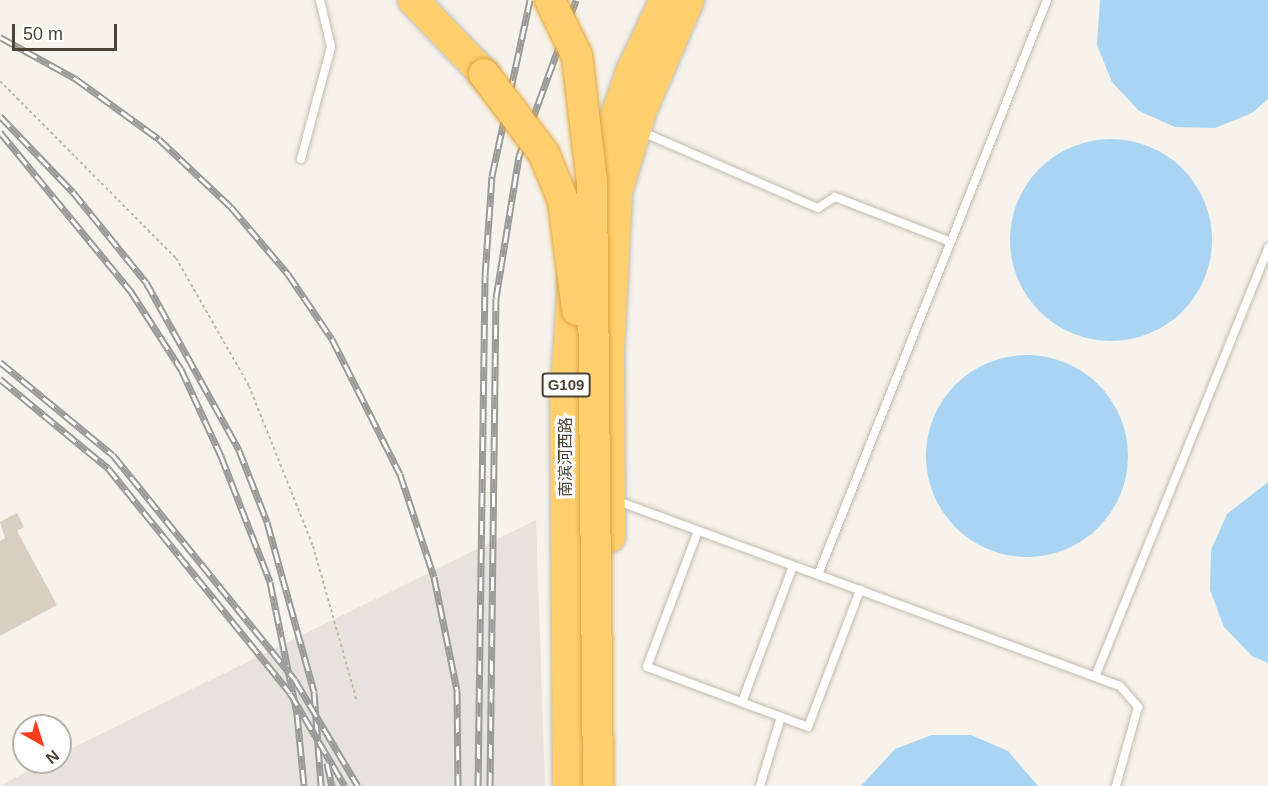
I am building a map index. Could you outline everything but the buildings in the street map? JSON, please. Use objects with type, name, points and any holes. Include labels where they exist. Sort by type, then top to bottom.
[{"type":"highway","points":[[413,0],[484,74],[544,154],[563,200],[580,340],[583,786]]},
{"type":"highway","points":[[550,0],[577,56],[592,181],[598,786]]},
{"type":"highway","name":"南滨河西路","points":[[568,786],[567,318],[583,211],[631,72],[664,0]]},
{"type":"highway","name":"G109","points":[[613,786],[609,351],[617,192],[636,129],[688,0]]},
{"type":"lane","points":[[301,159],[331,47],[320,0]]},
{"type":"lane","points":[[818,575],[1047,0]]},
{"type":"lane","points":[[636,129],[818,208],[835,197],[951,242]]},
{"type":"lane","points":[[1095,677],[1268,248]]},
{"type":"lane","points":[[610,498],[1120,686],[1138,707],[1116,786]]},
{"type":"lane","points":[[698,531],[647,667],[808,727],[860,590]]},
{"type":"lane","points":[[742,702],[793,566]]},
{"type":"lane","points":[[760,786],[781,717]]},
{"type":"path","points":[[0,81],[176,258],[249,386],[313,546],[357,701]]},
{"type":"shaded area","points":[[536,520],[545,786],[0,786],[22,774],[72,774],[72,748]]},
{"type":"water","points":[[1100,0],[1268,0],[1268,99],[1252,113],[1215,128],[1175,127],[1139,111],[1112,82],[1097,45]]},
{"type":"water","points":[[1111,139],[1131,141],[1150,147],[1167,156],[1189,176],[1204,201],[1210,220],[1212,240],[1210,260],[1204,279],[1195,296],[1175,318],[1150,333],[1131,339],[1111,341],[1091,339],[1072,333],[1055,324],[1033,304],[1018,279],[1012,260],[1010,240],[1012,220],[1018,201],[1027,184],[1047,162],[1072,147],[1091,141]]},
{"type":"water","points":[[1027,355],[1047,357],[1075,367],[1105,392],[1120,417],[1126,436],[1128,456],[1126,476],[1116,504],[1091,534],[1066,549],[1047,555],[1027,557],[1007,555],[979,545],[949,520],[934,495],[928,476],[926,456],[928,436],[938,408],[963,378],[988,363],[1007,357]]},
{"type":"water","points":[[1268,482],[1268,663],[1252,656],[1224,627],[1210,590],[1211,550],[1227,514]]},
{"type":"water","points":[[932,735],[971,735],[1008,751],[1038,786],[861,786],[895,749]]},
{"type":"railway","points":[[478,786],[485,276],[492,176],[530,0]]},
{"type":"railway","points":[[490,786],[496,298],[519,156],[576,0]]},
{"type":"railway","points":[[0,37],[76,79],[159,139],[231,207],[288,274],[332,339],[400,474],[434,577],[457,690],[458,786]]},
{"type":"railway","points":[[0,116],[73,192],[146,282],[239,450],[267,522],[314,692],[321,786]]},
{"type":"railway","points":[[0,132],[130,290],[181,369],[221,456],[270,582],[297,714],[304,786]]},
{"type":"railway","points":[[0,362],[113,455],[295,680],[358,786]]},
{"type":"railway","points":[[0,379],[108,468],[290,693],[345,786]]},
{"type":"railway","points":[[327,763],[332,786]]}]
